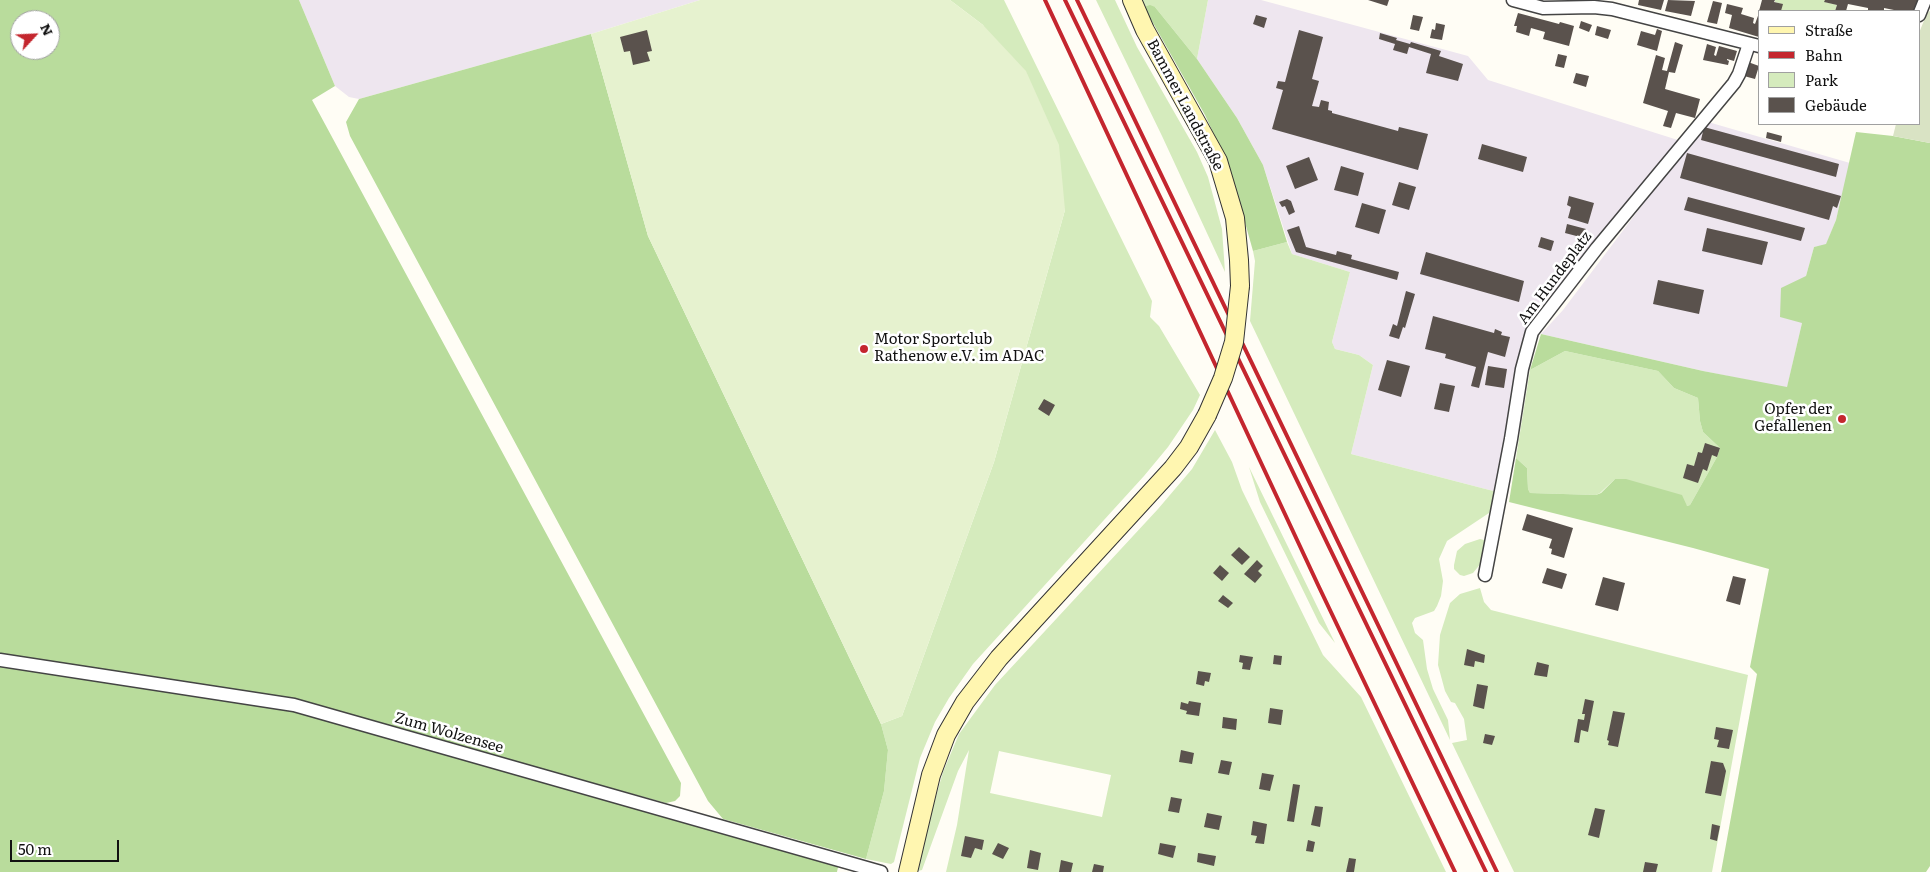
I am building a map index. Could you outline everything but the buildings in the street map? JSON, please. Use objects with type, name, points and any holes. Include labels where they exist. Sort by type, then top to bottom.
[{"type":"main road","name":"Bammer Landstraße","points":[[908,872],[931,774],[946,735],[965,702],[999,658],[1173,468],[1189,447],[1207,415],[1223,378],[1234,342],[1240,286],[1240,260],[1235,218],[1218,161],[1145,30],[1132,0]]},
{"type":"street","points":[[1513,0],[1543,8],[1594,7],[1612,9],[1754,45]]},
{"type":"street","points":[[1920,12],[1925,0]]},
{"type":"street","name":"Am Hundeplatz","points":[[1485,575],[1510,448],[1522,369],[1532,332],[1598,248],[1734,83],[1754,45]]},
{"type":"street","name":"Zum Wolzensee","points":[[0,660],[294,705],[881,872]]},
{"type":"shaded area","points":[[299,0],[700,0],[591,34],[359,99],[349,97],[335,86]]},
{"type":"shaded area","points":[[1208,0],[1261,0],[1468,56],[1488,80],[1681,141],[1531,319],[1517,360],[1497,492],[1351,454],[1373,365],[1359,355],[1335,349],[1332,342],[1350,272],[1292,254],[1263,165],[1237,118],[1197,59]]},
{"type":"shaded area","points":[[1708,122],[1850,163],[1836,220],[1826,245],[1814,247],[1806,276],[1802,323],[1787,388],[1541,334],[1563,310],[1689,143]]},
{"type":"green space","points":[[0,0],[299,0],[335,86],[312,100],[681,783],[680,796],[675,801],[666,803],[289,701],[0,656]]},
{"type":"green space","name":"Motor Sportclub Rathenow e.V. im ADAC","points":[[700,0],[950,0],[983,25],[1026,71],[1059,145],[1065,210],[994,462],[902,716],[881,724],[648,236],[591,34]]},
{"type":"green space","points":[[950,0],[1004,0],[1152,301],[1150,317],[1159,326],[1200,395],[1193,410],[1168,447],[1144,476],[973,664],[949,698],[935,722],[920,758],[894,862],[891,864],[866,859],[884,791],[888,750],[881,724],[902,716],[994,462],[1065,210],[983,25]]},
{"type":"green space","points":[[1096,0],[1115,0],[1137,47],[1197,152],[1208,177],[1222,229],[1225,272],[1162,136]]},
{"type":"green space","points":[[1141,0],[1208,0],[1197,59],[1155,7],[1144,7]]},
{"type":"green space","points":[[1775,0],[1825,0],[1825,2],[1837,5],[1835,10],[1781,10],[1782,4],[1775,2]]},
{"type":"green space","points":[[1150,5],[1155,7],[1197,59],[1237,118],[1263,165],[1287,242],[1253,251],[1230,169],[1205,115],[1144,7]]},
{"type":"green space","points":[[1930,11],[1930,143],[1893,136],[1896,125],[1920,125],[1920,30],[1927,13]]},
{"type":"green space","points":[[591,34],[648,236],[881,724],[888,750],[884,791],[866,859],[723,819],[708,801],[350,136],[346,122],[359,99]]},
{"type":"green space","points":[[1856,132],[1930,143],[1930,866],[1926,872],[1721,872],[1757,674],[1750,667],[1769,569],[1509,502],[1516,458],[1527,468],[1528,489],[1530,493],[1596,495],[1601,493],[1615,479],[1626,479],[1682,495],[1687,506],[1690,505],[1717,457],[1720,448],[1703,432],[1698,398],[1674,388],[1658,371],[1565,351],[1530,370],[1541,334],[1703,371],[1787,387],[1802,323],[1780,317],[1781,288],[1806,276],[1814,247],[1826,244],[1836,220]]},
{"type":"green space","points":[[1287,242],[1292,254],[1350,272],[1332,342],[1335,349],[1359,355],[1373,365],[1351,454],[1497,492],[1489,513],[1447,541],[1439,559],[1443,581],[1441,596],[1437,606],[1434,611],[1415,618],[1412,623],[1415,633],[1423,640],[1427,669],[1433,689],[1448,720],[1450,740],[1250,321],[1255,261],[1253,251]]},
{"type":"green space","points":[[1565,351],[1658,371],[1674,388],[1698,398],[1703,432],[1720,448],[1717,457],[1690,505],[1687,506],[1615,479],[1596,495],[1530,493],[1528,489],[1527,468],[1516,458],[1530,370]]},
{"type":"green space","points":[[1215,430],[1232,462],[1242,490],[1323,655],[1361,697],[1446,872],[946,872],[957,825],[969,750],[958,771],[922,870],[918,871],[929,821],[943,772],[959,734],[995,685],[1158,509],[1192,469]],"holes":[[[999,751],[1111,775],[1102,817],[990,793]]]},
{"type":"green space","points":[[1249,467],[1335,643],[1319,623],[1260,502]]},
{"type":"green space","points":[[1480,539],[1484,540],[1485,545],[1482,562],[1473,573],[1464,576],[1460,575],[1454,569],[1457,551],[1465,544]]},
{"type":"green space","points":[[1480,588],[1484,602],[1491,610],[1748,675],[1712,872],[1514,872],[1452,743],[1467,740],[1464,719],[1455,703],[1451,702],[1445,691],[1438,665],[1440,635],[1450,603],[1460,594]]},
{"type":"green space","points":[[0,664],[291,709],[838,867],[837,872],[0,872]]},
{"type":"railway","points":[[1045,0],[1319,587],[1455,872]]},
{"type":"railway","points":[[1065,0],[1486,872]]},
{"type":"railway","points":[[1077,0],[1497,872]]},
{"type":"place","name":"Motor Sportclub Rathenow e.V. im ADAC","points":[[864,349]]},
{"type":"place","name":"Opfer der Gefallenen","points":[[1842,419]]}]
